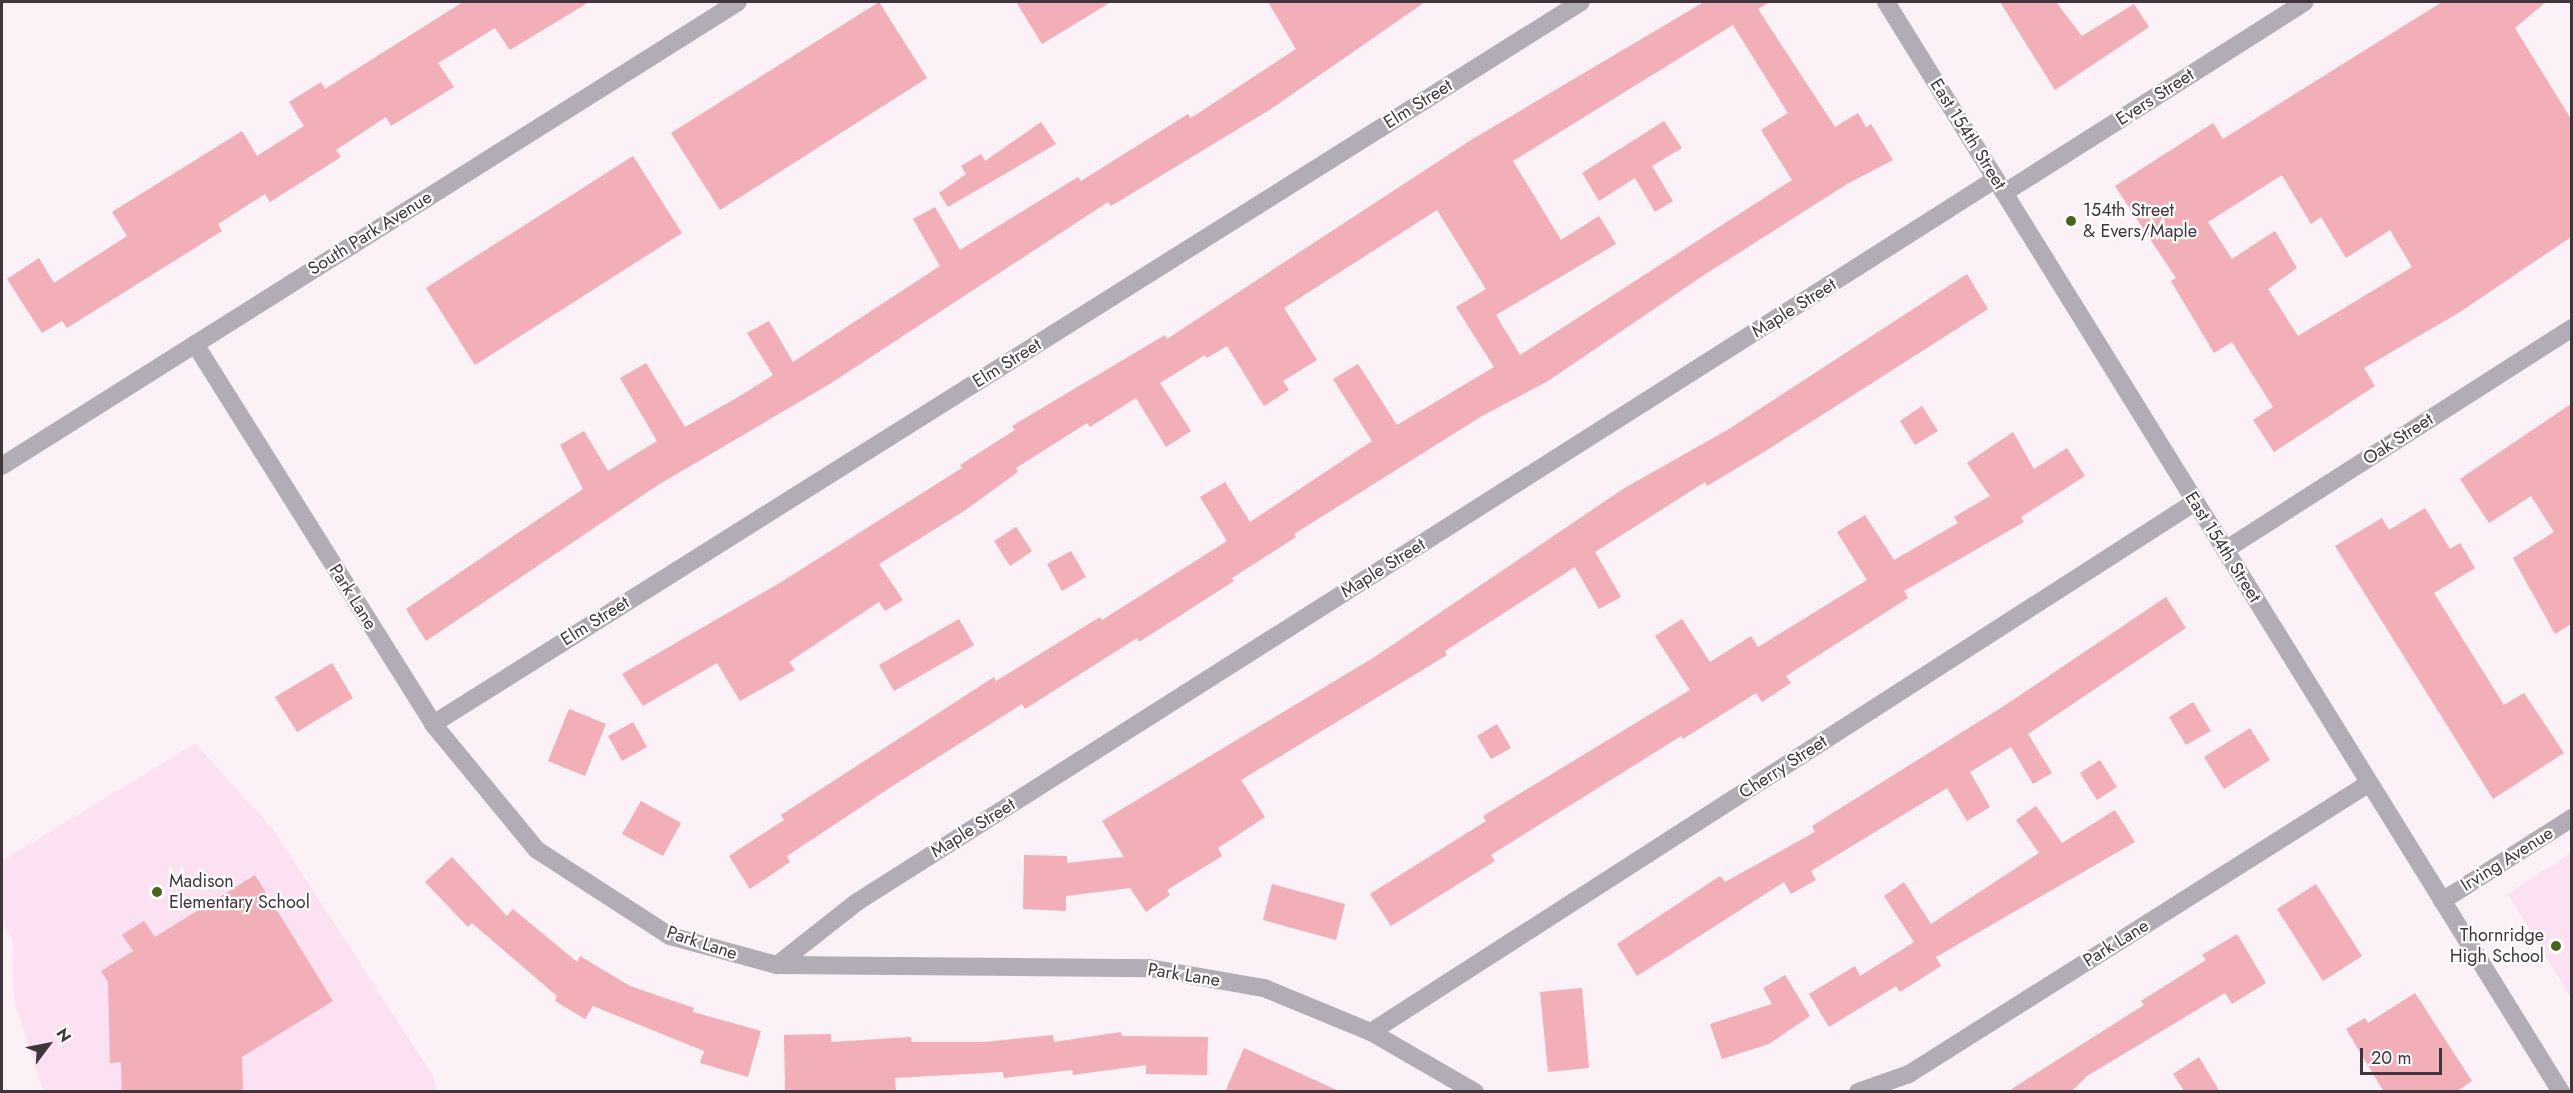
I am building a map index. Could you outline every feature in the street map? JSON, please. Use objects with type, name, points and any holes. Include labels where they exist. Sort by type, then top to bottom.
[{"type":"street","name":"South Park Avenue","points":[[2,466],[738,2]]},
{"type":"street","name":"Elm Street","points":[[432,724],[1581,2]]},
{"type":"street","name":"East 154th Street","points":[[1886,2],[2368,784],[2561,1092]]},
{"type":"street","name":"Evers Street","points":[[2000,186],[2305,2]]},
{"type":"street","name":"Maple Street","points":[[777,965],[857,902],[2000,186]]},
{"type":"street","name":"Oak Street","points":[[2224,550],[2571,328]]},
{"type":"street","name":"Park Lane","points":[[195,344],[432,724],[537,850],[670,936],[777,965],[1149,968],[1264,988],[1371,1032],[1475,1092]]},
{"type":"street","name":"Cherry Street","points":[[1371,1032],[2195,502]]},
{"type":"street","name":"Park Lane","points":[[1858,1092],[1909,1074],[2368,784]]},
{"type":"street","name":"Irving Avenue","points":[[2442,901],[2571,818]]},
{"type":"shaded area","name":"Madison Elementary School","points":[[195,744],[273,829],[435,1079],[436,1091],[43,1091],[14,1000],[12,938],[2,923],[2,861]]},
{"type":"shaded area","name":"Thornridge High School","points":[[2571,853],[2571,998],[2508,894]]},
{"type":"building","points":[[463,2],[589,2],[510,50],[495,28],[438,63],[454,87],[391,126],[386,117],[336,150],[341,157],[270,202],[265,194],[218,224],[222,231],[67,328],[62,321],[42,333],[7,279],[39,258],[54,283],[127,236],[112,212],[242,131],[257,156],[304,126],[289,102],[321,82],[325,89]]},
{"type":"building","points":[[879,2],[927,78],[720,210],[671,133]]},
{"type":"building","points":[[1016,2],[1111,2],[1042,44]]},
{"type":"building","points":[[1268,2],[1425,2],[1271,109],[1111,206],[1108,202],[828,385],[658,485],[426,641],[406,609],[583,489],[560,445],[584,431],[608,471],[657,441],[620,378],[646,363],[685,427],[735,399],[773,375],[747,333],[769,321],[793,362],[940,266],[913,219],[935,207],[960,250],[1078,177],[1081,181],[1188,114],[1191,118],[1296,49]]},
{"type":"building","points":[[1704,2],[1770,2],[1758,9],[1835,127],[1858,113],[1866,127],[1871,124],[1893,160],[1847,184],[1704,275],[1548,381],[1482,416],[1294,534],[1296,537],[1232,578],[1234,581],[1139,642],[1137,638],[1025,709],[1022,704],[894,785],[787,856],[790,862],[750,889],[729,856],[784,820],[781,815],[994,677],[996,681],[1100,617],[1102,620],[1227,541],[1200,497],[1225,482],[1250,522],[1372,441],[1333,379],[1358,364],[1397,425],[1494,367],[1456,307],[1486,289],[1437,210],[1284,308],[1317,360],[1283,381],[1289,390],[1264,406],[1227,346],[1207,358],[1205,355],[1160,383],[1191,431],[1166,447],[1136,398],[1090,427],[1087,423],[1016,468],[1018,472],[964,511],[879,564],[903,600],[885,611],[879,602],[789,662],[795,670],[740,701],[717,663],[643,706],[622,674],[778,584],[962,468],[960,465],[1015,430],[1012,426],[1165,335],[1167,339],[1471,140]],"holes":[[[1733,25],[1788,113],[1761,130],[1792,180],[1520,355],[1496,315],[1616,244],[1599,216],[1561,240],[1513,161]]]},
{"type":"building","points":[[2000,2],[2056,2],[2082,36],[2134,4],[2149,27],[2055,90]]},
{"type":"building","points":[[2442,2],[2546,2],[2515,28],[2571,119],[2571,237],[2460,312],[2364,368],[2375,386],[2274,452],[2253,420],[2273,407],[2232,342],[2214,353],[2171,281],[2176,278],[2115,186],[2213,123],[2223,139]],"holes":[[[2282,175],[2311,224],[2321,217],[2346,258],[2390,230],[2412,267],[2298,336],[2268,289],[2297,268],[2275,231],[2232,259],[2208,222]]]},
{"type":"building","points":[[1664,121],[1682,148],[1652,166],[1673,201],[1655,212],[1635,178],[1599,201],[1582,173]]},
{"type":"building","points":[[1041,122],[1056,144],[948,207],[939,193],[966,174],[961,166],[981,154],[985,161]]},
{"type":"building","points":[[633,156],[682,233],[475,365],[426,288]]},
{"type":"building","points":[[1967,274],[1988,309],[1764,452],[1707,486],[1705,482],[1595,552],[1621,597],[1599,609],[1575,567],[1445,651],[1447,655],[1241,780],[1265,817],[1218,848],[1222,856],[1167,890],[1170,895],[1146,912],[1130,888],[1066,896],[1066,911],[1023,909],[1024,855],[1067,856],[1067,863],[1124,857],[1102,821],[1373,658],[1623,489],[1729,429]]},
{"type":"building","points":[[2571,404],[2571,624],[2555,634],[2513,558],[2554,532],[2531,496],[2489,523],[2460,479]]},
{"type":"building","points":[[1922,406],[1938,431],[1915,445],[1900,421]]},
{"type":"building","points":[[2013,432],[2034,469],[2067,448],[2085,476],[2021,517],[2024,522],[1904,591],[1908,598],[1786,676],[1791,683],[1762,702],[1756,693],[1683,739],[1681,736],[1491,855],[1495,861],[1391,926],[1370,894],[1486,821],[1483,816],[1690,690],[1655,636],[1682,619],[1710,662],[1751,636],[1758,647],[1867,580],[1837,532],[1865,515],[1894,560],[1958,523],[1954,517],[1990,496],[1967,463]]},
{"type":"building","points":[[2425,508],[2450,549],[2460,543],[2475,568],[2434,593],[2504,705],[2524,693],[2564,753],[2493,799],[2335,546],[2382,518],[2389,530]]},
{"type":"building","points":[[1016,527],[1032,551],[1010,566],[994,541]]},
{"type":"building","points":[[1071,551],[1086,577],[1062,591],[1047,564]]},
{"type":"building","points":[[2166,597],[2186,628],[2028,734],[2052,773],[2033,784],[2011,747],[1970,772],[1990,807],[1967,821],[1947,788],[1811,871],[1816,880],[1791,894],[1784,882],[1637,976],[1617,944],[1720,876],[1725,882],[1815,832],[1812,826],[2004,706]]},
{"type":"building","points":[[959,619],[974,645],[894,691],[879,665]]},
{"type":"building","points":[[332,663],[353,698],[297,732],[275,697]]},
{"type":"building","points":[[2193,702],[2211,731],[2186,745],[2169,717]]},
{"type":"building","points":[[569,709],[606,724],[585,776],[548,761]]},
{"type":"building","points":[[633,722],[647,747],[622,761],[608,736]]},
{"type":"building","points":[[1497,724],[1511,748],[1491,759],[1477,736]]},
{"type":"building","points":[[2250,728],[2270,760],[2224,789],[2204,757]]},
{"type":"building","points":[[2100,760],[2117,787],[2097,800],[2080,773]]},
{"type":"building","points":[[641,801],[681,823],[663,856],[622,834]]},
{"type":"building","points":[[2036,806],[2062,843],[2115,810],[2135,842],[1936,957],[1941,966],[1900,992],[1896,986],[1829,1027],[1809,994],[1855,966],[1860,976],[1914,942],[1884,896],[1904,882],[1931,924],[2039,853],[2016,820]]},
{"type":"building","points":[[452,857],[507,916],[513,909],[577,962],[580,956],[630,986],[694,1008],[693,1012],[761,1031],[748,1077],[700,1063],[704,1051],[593,1006],[585,1019],[555,1001],[557,996],[472,923],[468,927],[425,882]]},
{"type":"building","points":[[255,875],[333,1001],[242,1057],[243,1092],[122,1092],[121,1062],[110,1063],[108,982],[101,971],[133,951],[122,935],[144,921],[155,937]]},
{"type":"building","points":[[1272,884],[1345,904],[1336,940],[1263,920]]},
{"type":"building","points":[[2316,884],[2362,956],[2323,981],[2277,909]]},
{"type":"building","points":[[2237,934],[2266,983],[2232,1004],[2225,993],[2087,1076],[2071,1092],[2007,1092],[2144,1005],[2141,1001],[2206,960],[2202,955]]},
{"type":"building","points":[[1785,975],[1810,1016],[1769,1044],[1722,1059],[1710,1024],[1772,1004],[1763,988]]},
{"type":"building","points":[[1582,988],[1589,1068],[1548,1072],[1540,992]]},
{"type":"building","points":[[2415,993],[2472,1081],[2456,1092],[2384,1092],[2346,1029],[2365,1018],[2368,1023]]},
{"type":"building","points":[[1121,1032],[1122,1036],[1208,1037],[1207,1075],[1146,1074],[1146,1065],[1073,1075],[1072,1070],[1004,1078],[1003,1072],[895,1078],[896,1092],[785,1090],[784,1035],[831,1034],[831,1042],[911,1037],[912,1042],[985,1042],[1053,1035],[1054,1042]]},
{"type":"building","points":[[1244,1048],[1341,1092],[1225,1092]]},
{"type":"building","points":[[2199,1057],[2220,1092],[2184,1091],[2173,1074]]},
{"type":"place","name":"154th Street & Evers/Maple","points":[[2071,221]]},
{"type":"place","name":"Madison Elementary School","points":[[157,892]]},
{"type":"place","name":"Thornridge High School","points":[[2556,946]]}]
